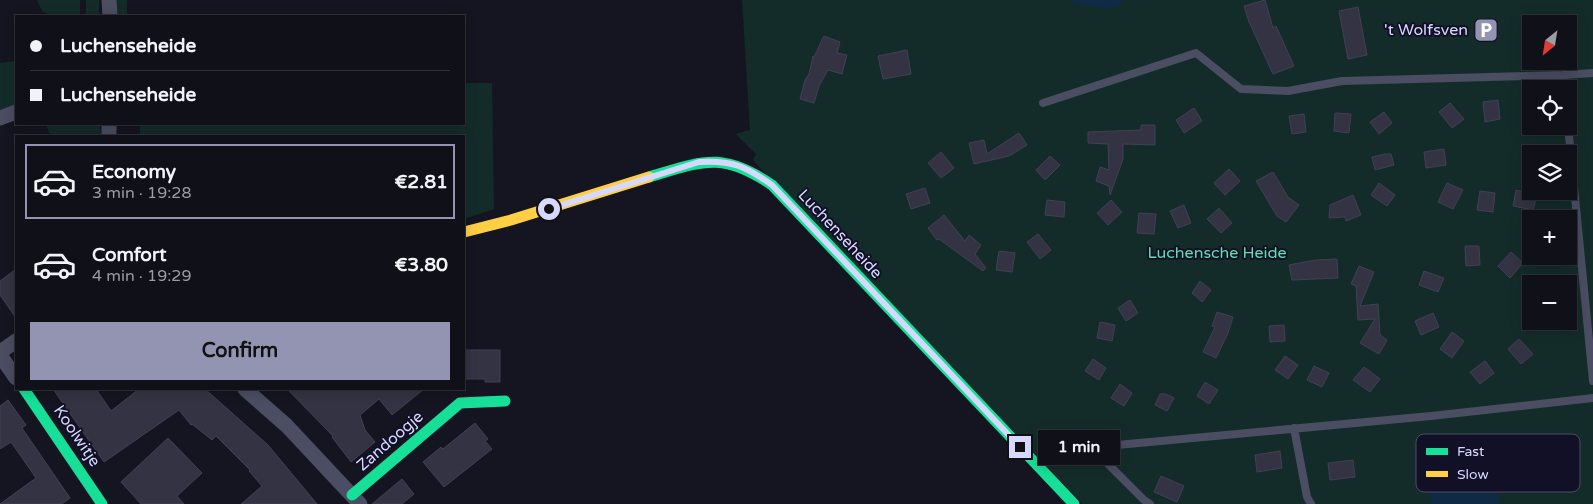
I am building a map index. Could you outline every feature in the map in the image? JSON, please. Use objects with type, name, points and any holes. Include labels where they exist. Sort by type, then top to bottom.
[{"type":"street","points":[[109,0],[110,15]]},
{"type":"street","points":[[0,118],[15,112]]},
{"type":"street","name":"Luchenseheide","points":[[465,232],[511,220],[699,162],[733,162],[756,173],[772,185],[1074,504]]},
{"type":"street","points":[[15,342],[0,354],[15,376]]},
{"type":"street","name":"Koolwitje","points":[[25,390],[102,504]]},
{"type":"street","points":[[245,390],[287,426],[356,500]]},
{"type":"street","name":"Zandoogje","points":[[356,500],[460,403],[505,401]]},
{"type":"lane","points":[[1043,103],[1196,53],[1241,89],[1288,91],[1342,81],[1593,73]]},
{"type":"lane","points":[[1563,75],[1563,80]]},
{"type":"lane","points":[[1569,135],[1593,381]]},
{"type":"lane","points":[[1150,504],[1106,462],[1116,444],[1431,416],[1593,398]]},
{"type":"lane","points":[[1294,428],[1307,497],[1311,504]]},
{"type":"green space","points":[[37,0],[80,0],[80,15],[49,15],[42,11]]},
{"type":"green space","points":[[86,0],[99,0],[99,15],[86,15]]},
{"type":"green space","points":[[114,0],[127,0],[127,15],[115,15]]},
{"type":"green space","name":"Luchensche Heide","points":[[742,0],[1593,0],[1593,504],[1083,504],[753,160],[756,154],[736,134],[750,130]]},
{"type":"green space","points":[[15,61],[15,105],[0,110],[0,63]]},
{"type":"green space","points":[[465,83],[492,83],[494,209],[465,219],[465,135],[140,135],[140,125],[465,125]]},
{"type":"green space","points":[[46,125],[100,125],[101,135],[55,135],[49,133]]},
{"type":"water","points":[[1069,0],[1125,0],[1115,7],[1098,7]]},
{"type":"water","points":[[1430,492],[1497,492],[1499,504],[1430,504]]},
{"type":"building","points":[[1265,0],[1273,28],[1276,26],[1294,66],[1273,74],[1249,22],[1244,6]]},
{"type":"building","points":[[1358,7],[1367,55],[1348,59],[1339,11]]},
{"type":"building","points":[[824,36],[840,42],[837,53],[847,55],[842,74],[828,70],[819,86],[814,103],[800,99],[813,56]]},
{"type":"building","points":[[907,50],[911,74],[883,79],[878,56]]},
{"type":"building","points":[[1498,100],[1500,119],[1485,122],[1483,102]]},
{"type":"building","points":[[1450,103],[1464,119],[1452,128],[1439,112]]},
{"type":"building","points":[[1194,108],[1202,121],[1184,133],[1176,120]]},
{"type":"building","points":[[1384,112],[1392,123],[1379,134],[1370,122]]},
{"type":"building","points":[[1335,113],[1351,114],[1349,133],[1334,131]]},
{"type":"building","points":[[1304,114],[1306,132],[1292,134],[1289,116]]},
{"type":"building","points":[[1141,125],[1155,125],[1155,145],[1123,144],[1123,159],[1110,195],[1109,186],[1096,181],[1100,167],[1109,170],[1108,144],[1088,143],[1088,132],[1141,130]]},
{"type":"building","points":[[1019,133],[1027,145],[1009,156],[974,164],[969,143],[984,140],[987,154]]},
{"type":"building","points":[[1444,149],[1446,165],[1426,168],[1424,152]]},
{"type":"building","points":[[941,152],[954,168],[941,178],[928,163]]},
{"type":"building","points":[[1391,154],[1394,165],[1375,170],[1372,157]]},
{"type":"building","points":[[1050,156],[1060,165],[1045,180],[1036,170]]},
{"type":"building","points":[[1229,169],[1240,181],[1225,195],[1214,183]]},
{"type":"building","points":[[1273,172],[1288,197],[1299,205],[1286,222],[1277,216],[1256,181]]},
{"type":"building","points":[[1379,183],[1395,195],[1387,206],[1371,195]]},
{"type":"building","points":[[1447,183],[1463,190],[1453,209],[1438,202]]},
{"type":"building","points":[[925,188],[930,203],[911,209],[906,194]]},
{"type":"building","points":[[1516,190],[1522,191],[1522,200],[1536,200],[1533,210],[1513,206]]},
{"type":"building","points":[[1480,191],[1495,193],[1493,212],[1477,210]]},
{"type":"building","points":[[1353,195],[1361,215],[1346,221],[1345,217],[1329,218],[1330,205]]},
{"type":"building","points":[[1047,200],[1065,202],[1064,217],[1045,215]]},
{"type":"building","points":[[1111,200],[1122,212],[1108,225],[1097,213]]},
{"type":"building","points":[[1184,205],[1191,223],[1178,228],[1170,211]]},
{"type":"building","points":[[1219,208],[1232,223],[1221,233],[1207,219]]},
{"type":"building","points":[[1139,213],[1156,214],[1154,234],[1137,233]]},
{"type":"building","points":[[944,215],[965,241],[969,235],[981,245],[975,254],[986,268],[983,271],[939,239],[937,240],[928,228]]},
{"type":"building","points":[[1038,234],[1051,250],[1040,259],[1027,242]]},
{"type":"building","points":[[1465,246],[1479,246],[1480,265],[1466,266]]},
{"type":"building","points":[[999,251],[1015,253],[1012,272],[996,270]]},
{"type":"building","points":[[1511,252],[1522,262],[1510,278],[1498,266]]},
{"type":"building","points":[[1337,259],[1338,278],[1292,280],[1289,265],[1315,260]]},
{"type":"building","points":[[1359,266],[1374,272],[1360,306],[1378,304],[1380,335],[1387,340],[1379,354],[1360,343],[1375,319],[1358,320],[1356,286],[1351,284]]},
{"type":"building","points":[[15,270],[15,317],[0,295],[0,281]]},
{"type":"building","points":[[1424,271],[1444,278],[1438,292],[1419,285]]},
{"type":"building","points":[[1200,281],[1211,290],[1202,302],[1192,293]]},
{"type":"building","points":[[1130,300],[1138,313],[1126,321],[1118,308]]},
{"type":"building","points":[[1217,312],[1233,317],[1228,333],[1216,358],[1203,352],[1215,327],[1212,326]]},
{"type":"building","points":[[1433,313],[1439,327],[1421,335],[1415,321]]},
{"type":"building","points":[[1100,322],[1115,325],[1112,341],[1097,338]]},
{"type":"building","points":[[1284,325],[1285,341],[1270,342],[1269,326]]},
{"type":"building","points":[[1452,332],[1464,341],[1452,358],[1440,349]]},
{"type":"building","points":[[1519,339],[1533,354],[1521,364],[1508,349]]},
{"type":"building","points":[[465,350],[500,350],[500,382],[485,382],[485,379],[465,379]]},
{"type":"building","points":[[1285,356],[1298,365],[1288,379],[1275,370]]},
{"type":"building","points":[[1093,359],[1106,368],[1099,380],[1085,371]]},
{"type":"building","points":[[1485,361],[1494,373],[1480,384],[1470,372]]},
{"type":"building","points":[[1314,366],[1329,373],[1322,387],[1307,380]]},
{"type":"building","points":[[1364,367],[1380,379],[1370,392],[1353,380]]},
{"type":"building","points":[[1205,382],[1218,390],[1209,404],[1197,396]]},
{"type":"building","points":[[1120,384],[1132,393],[1124,406],[1111,398]]},
{"type":"building","points":[[54,390],[97,390],[111,411],[138,390],[206,390],[268,445],[317,504],[241,504],[262,486],[250,470],[216,436],[212,440],[191,425],[179,410],[104,462]]},
{"type":"building","points":[[288,390],[423,390],[392,415],[379,399],[360,415],[365,430],[375,442],[351,462],[333,436]]},
{"type":"building","points":[[1160,394],[1166,394],[1174,398],[1167,411],[1155,405]]},
{"type":"building","points":[[8,400],[26,425],[22,428],[70,498],[62,504],[0,504],[36,478],[11,442],[0,449],[0,406]]},
{"type":"building","points":[[475,423],[488,439],[485,441],[492,449],[444,487],[423,462],[441,447],[443,449]]},
{"type":"building","points":[[168,438],[202,473],[177,496],[184,504],[141,504],[121,482]]},
{"type":"building","points":[[1280,451],[1282,468],[1257,472],[1255,455]]},
{"type":"building","points":[[1353,460],[1355,477],[1330,480],[1328,463]]},
{"type":"building","points":[[1161,476],[1184,486],[1177,502],[1154,492]]},
{"type":"building","points":[[402,479],[414,494],[402,504],[372,504]]},
{"type":"traffic: fast","points":[[649,177],[684,167],[712,162],[739,167],[755,174],[772,185],[1074,504]]},
{"type":"traffic: fast","points":[[25,390],[102,504]]},
{"type":"traffic: fast","points":[[352,495],[460,403],[505,401]]},
{"type":"traffic: slow","points":[[465,232],[511,220],[649,177]]},
{"type":"place","name":"'t Wolfsven","points":[[1486,30]]},
{"type":"route","points":[[549,209],[699,162],[733,162],[756,173],[772,185],[1020,447]]}]
